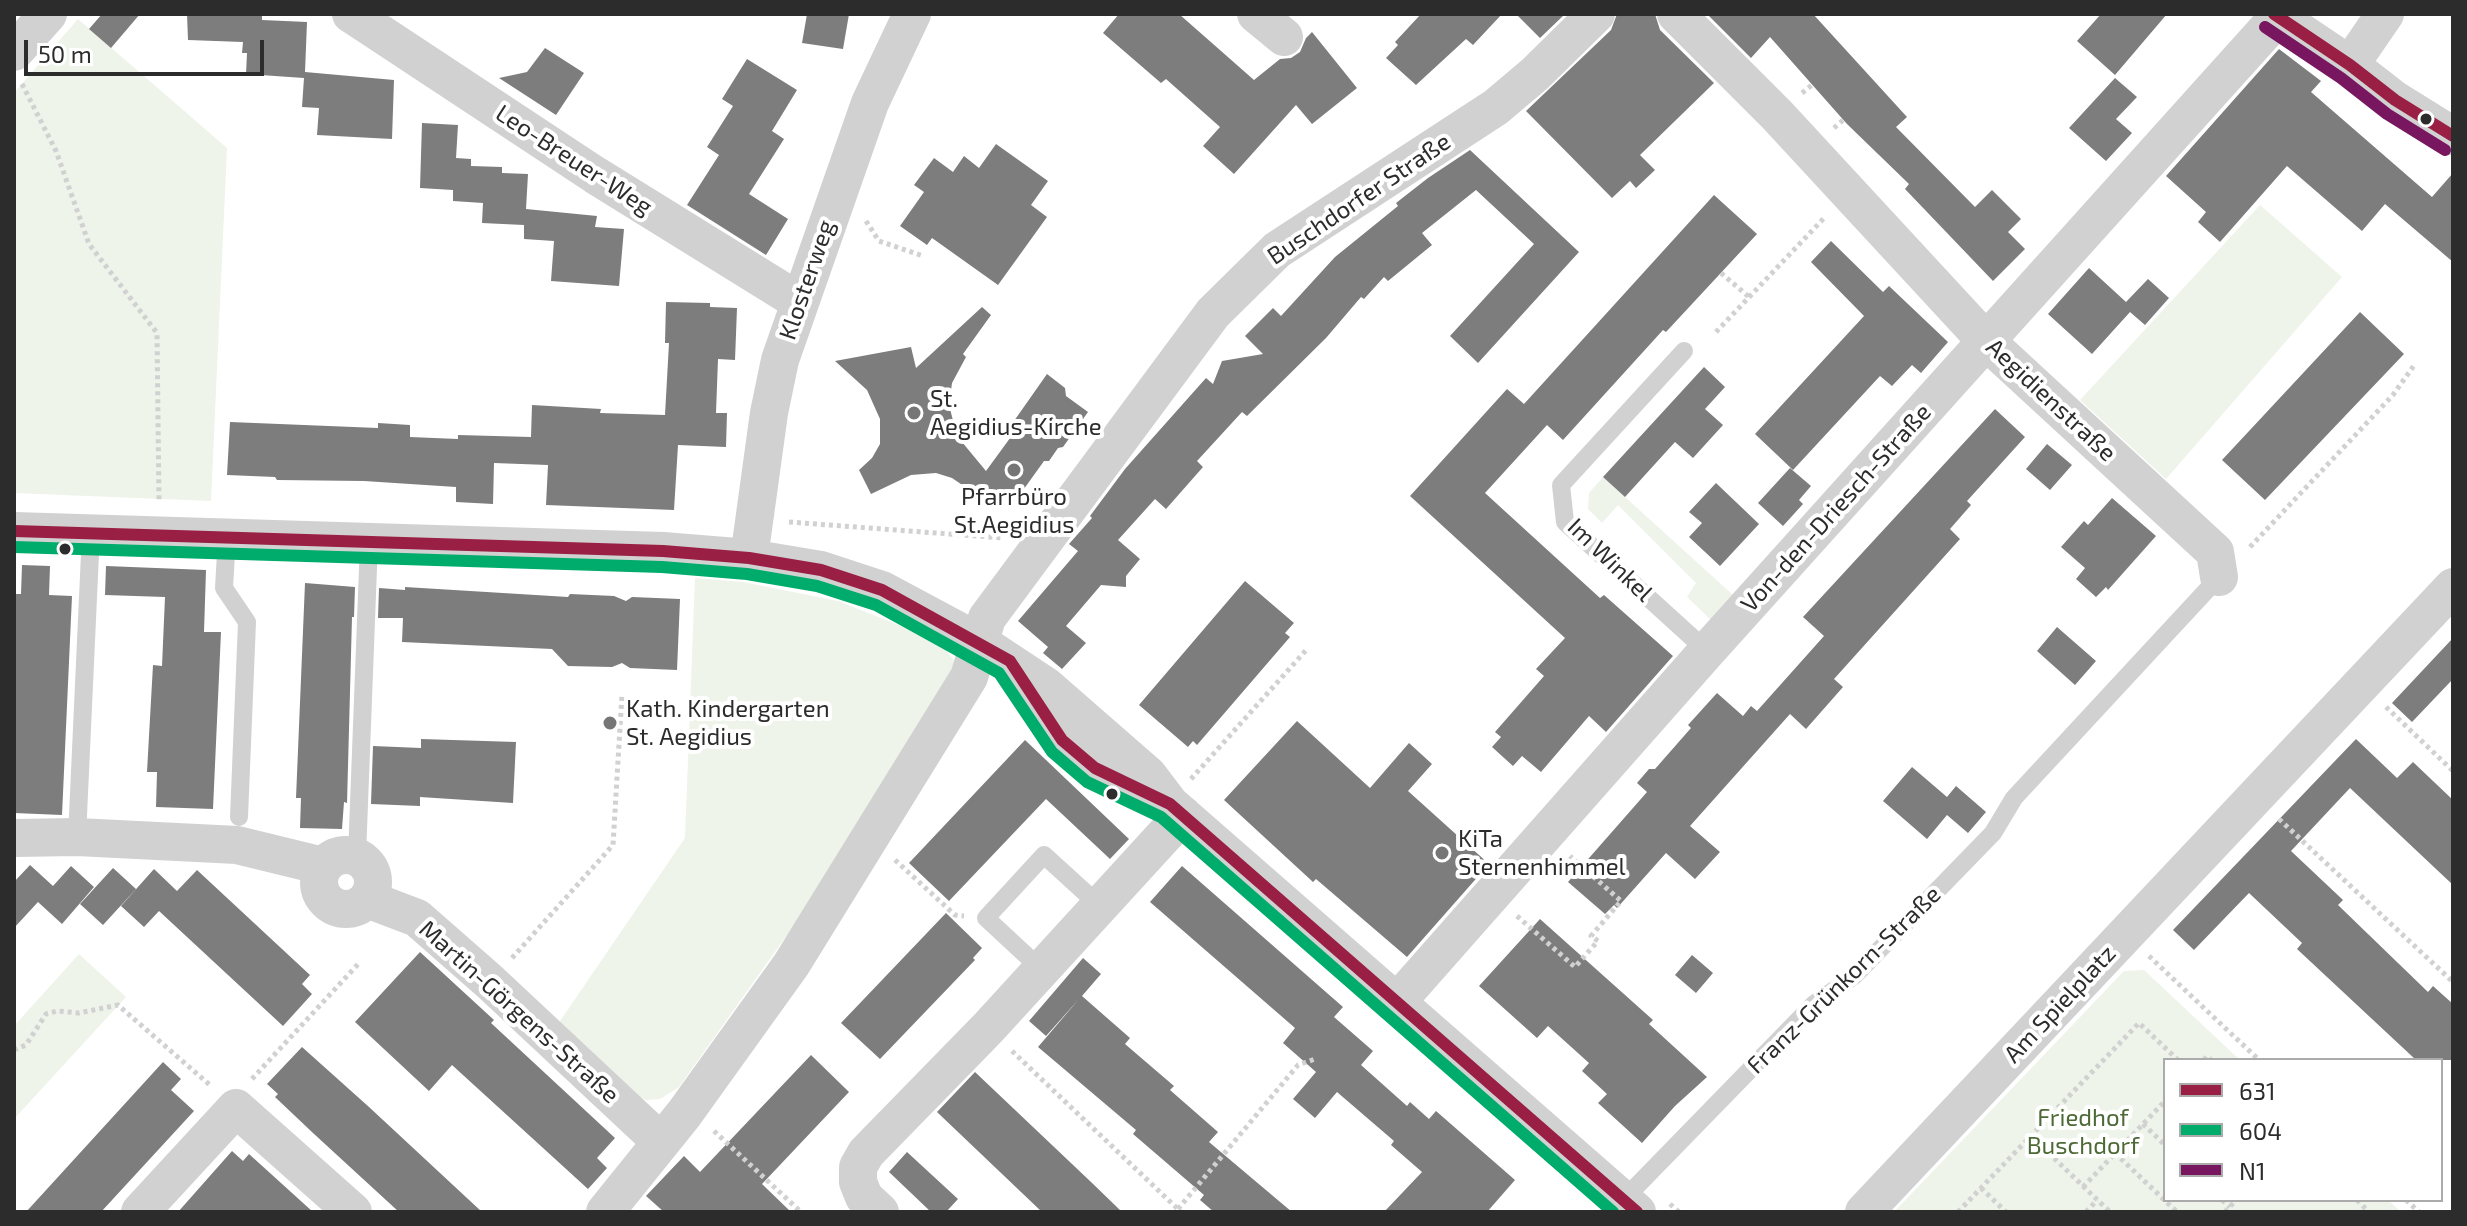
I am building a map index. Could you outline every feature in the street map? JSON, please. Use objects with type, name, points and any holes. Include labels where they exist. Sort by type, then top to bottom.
[{"type":"street","points":[[18,67],[48,14]]},
{"type":"street","name":"Leo-Breuer-Weg","points":[[351,14],[595,175],[800,302]]},
{"type":"street","name":"Klosterweg","points":[[749,558],[769,413],[780,360],[870,103],[912,14]]},
{"type":"street","name":"Buschdorfer Straße","points":[[605,1212],[689,1107],[791,965],[969,677],[995,652],[987,618],[1213,313],[1277,250],[1496,107],[1596,14]]},
{"type":"street","name":"Aegidienstraße","points":[[1676,14],[1777,115],[1986,341],[2215,552],[2219,577]]},
{"type":"street","points":[[2350,65],[2385,14]]},
{"type":"street","points":[[2276,16],[2350,65],[2395,100],[2453,136]]},
{"type":"street","name":"Von-den-Driesch-Straße","points":[[1397,1002],[2276,16]]},
{"type":"street","points":[[14,531],[663,551],[749,558],[821,570],[882,590],[995,652],[1046,686],[1148,775],[1177,810],[1397,1002],[1619,1204]]},
{"type":"street","name":"Am Spielplatz","points":[[1864,1212],[2453,587]]},
{"type":"street","points":[[880,1212],[864,1197],[858,1182],[858,1167],[866,1153],[1042,970],[1100,906],[1177,810]]},
{"type":"street","points":[[14,838],[77,837],[237,845],[340,861]]},
{"type":"street","name":"Martin-Görgens-Straße","points":[[340,861],[365,862],[373,880],[367,899],[417,918],[661,1142]]},
{"type":"street","points":[[140,1212],[233,1105],[353,1212]]},
{"type":"lane","name":"Im Winkel","points":[[1684,351],[1561,485],[1565,522],[1707,651]]},
{"type":"lane","points":[[77,837],[91,532]]},
{"type":"lane","points":[[227,536],[224,588],[247,622],[239,817]]},
{"type":"lane","name":"Martin-Görgens-Straße","points":[[340,861],[369,542]]},
{"type":"lane","name":"Franz-Grünkorn-Straße","points":[[1619,1204],[1814,1004],[1854,976],[1993,833],[2014,798],[2219,577]]},
{"type":"lane","points":[[1042,970],[986,918],[1044,855],[1100,906]]},
{"type":"path","points":[[18,67],[56,151],[89,244],[157,333],[158,534]]},
{"type":"path","points":[[1716,332],[1849,192]]},
{"type":"path","points":[[832,207],[867,222],[879,241],[923,256]]},
{"type":"path","points":[[1721,273],[1749,297]]},
{"type":"path","points":[[2219,577],[2393,395],[2415,364]]},
{"type":"path","points":[[755,518],[807,525],[971,537],[1043,539]]},
{"type":"path","points":[[1177,810],[1308,648]]},
{"type":"path","points":[[2362,684],[2453,771]]},
{"type":"path","points":[[490,982],[613,845],[622,694]]},
{"type":"path","points":[[2255,797],[2453,982]]},
{"type":"path","points":[[1493,895],[1575,967],[1598,941],[1591,936],[1621,901],[1546,835]]},
{"type":"path","points":[[871,838],[955,915],[986,918]]},
{"type":"path","points":[[2126,934],[2257,1058]]},
{"type":"path","points":[[14,1050],[26,1045],[46,1014],[57,1011],[79,1013],[118,1005],[233,1105],[360,962]]},
{"type":"path","points":[[1958,1212],[2139,1023],[2176,1058]]},
{"type":"path","points":[[988,1028],[1180,1210],[1298,1065],[1315,1059]]},
{"type":"path","points":[[2083,1187],[2163,1103]]},
{"type":"path","points":[[689,1107],[801,1212]]},
{"type":"path","points":[[2143,1124],[2163,1143]]},
{"type":"path","points":[[2031,1136],[2110,1212]]},
{"type":"path","points":[[2115,1153],[2163,1199]]},
{"type":"path","points":[[1981,1188],[2006,1212]]},
{"type":"path","points":[[2086,1212],[2097,1200]]},
{"type":"green space","points":[[78,19],[227,148],[211,501],[14,493],[14,93]]},
{"type":"green space","points":[[2260,205],[2342,277],[2166,479],[2080,400]]},
{"type":"green space","points":[[1603,477],[1733,595],[1711,620],[1687,597],[1696,583],[1618,505],[1602,523],[1588,509],[1589,493]]},
{"type":"green space","points":[[695,578],[743,582],[838,601],[901,626],[946,650],[955,662],[954,671],[804,911],[679,1087],[660,1099],[647,1100],[636,1097],[556,1027],[685,838]]},
{"type":"green space","points":[[79,954],[126,997],[14,1119],[14,1026]]},
{"type":"green space","name":"Friedhof Buschdorf","points":[[2144,970],[2238,1058],[2163,1058],[2163,1202],[2390,1202],[2401,1212],[1894,1212],[2124,971]]},
{"type":"building","points":[[102,14],[140,14],[111,48],[89,29]]},
{"type":"building","points":[[187,14],[262,14],[262,20],[307,22],[305,72],[394,80],[392,139],[317,135],[319,108],[302,107],[304,78],[246,74],[247,53],[242,53],[243,42],[188,40]]},
{"type":"building","points":[[807,14],[849,14],[843,49],[802,43]]},
{"type":"building","points":[[1119,14],[1179,14],[1254,80],[1280,59],[1291,58],[1300,52],[1312,32],[1357,88],[1312,124],[1296,105],[1234,174],[1203,146],[1220,127],[1166,79],[1161,83],[1103,33]]},
{"type":"building","points":[[1421,14],[1502,14],[1473,45],[1466,39],[1416,85],[1386,58],[1398,45],[1395,42]]},
{"type":"building","points":[[1516,14],[1565,14],[1540,38]]},
{"type":"building","points":[[1617,14],[1655,14],[1660,30],[1714,83],[1640,155],[1655,170],[1636,188],[1630,181],[1612,198],[1526,111],[1611,30]]},
{"type":"building","points":[[1707,14],[1813,14],[1907,117],[1896,127],[1975,207],[1992,190],[2021,219],[2008,232],[2025,249],[1993,281],[1905,189],[1909,184],[1847,124],[1770,37],[1751,58]]},
{"type":"building","points":[[2101,14],[2167,14],[2115,75],[2077,41]]},
{"type":"building","points":[[545,48],[584,73],[556,115],[499,78],[527,72]]},
{"type":"building","points":[[2279,49],[2321,81],[2311,92],[2432,197],[2453,173],[2453,262],[2385,204],[2362,231],[2287,166],[2220,242],[2198,222],[2206,212],[2166,176]]},
{"type":"building","points":[[747,59],[797,90],[772,131],[784,139],[749,194],[788,219],[766,255],[687,205],[719,155],[707,147],[733,106],[722,99]]},
{"type":"building","points":[[2115,78],[2137,97],[2116,119],[2132,133],[2106,161],[2069,128]]},
{"type":"building","points":[[422,123],[458,125],[456,158],[471,159],[471,166],[502,167],[502,173],[528,174],[526,209],[597,216],[595,227],[624,229],[619,286],[551,281],[554,241],[524,239],[524,225],[482,223],[483,203],[453,201],[453,190],[420,188]]},
{"type":"building","points":[[996,144],[1048,181],[1031,205],[1047,217],[998,285],[932,238],[927,245],[900,226],[924,192],[914,185],[934,158],[953,172],[964,156],[979,168]]},
{"type":"building","points":[[1470,150],[1579,252],[1478,363],[1450,336],[1534,244],[1476,190],[1422,233],[1432,245],[1388,281],[1384,277],[1364,299],[1361,297],[1326,338],[1247,416],[1242,412],[1197,461],[1203,467],[1166,509],[1155,499],[1118,540],[1140,559],[1126,576],[1126,587],[1101,585],[1066,626],[1086,643],[1062,669],[1043,653],[1048,647],[1018,621],[1078,551],[1069,544],[1092,518],[1090,516],[1125,469],[1206,378],[1213,384],[1222,361],[1263,354],[1245,336],[1273,308],[1281,316],[1335,257],[1398,206],[1396,203]]},
{"type":"building","points":[[1714,195],[1757,234],[1666,332],[1663,330],[1563,440],[1547,425],[1485,493],[1600,598],[1604,595],[1673,656],[1606,732],[1589,716],[1541,772],[1522,756],[1513,766],[1492,747],[1501,737],[1495,732],[1544,676],[1536,669],[1565,638],[1410,496],[1507,389],[1524,404]]},
{"type":"building","points":[[1831,241],[1883,292],[1889,286],[1948,342],[1921,373],[1912,365],[1892,386],[1880,376],[1793,470],[1755,434],[1864,316],[1811,262]]},
{"type":"building","points":[[2089,268],[2126,302],[2148,279],[2169,298],[2145,325],[2130,312],[2092,354],[2048,314]]},
{"type":"building","points":[[666,302],[710,303],[710,307],[737,308],[735,360],[718,359],[716,413],[727,413],[726,447],[678,445],[674,510],[546,505],[548,465],[494,463],[493,504],[456,502],[456,487],[227,475],[230,422],[378,428],[378,423],[410,425],[410,437],[458,439],[458,435],[531,437],[532,405],[601,409],[600,413],[665,415],[669,343],[665,343]]},
{"type":"building","name":"St. Aegidius-Kirche","points":[[982,307],[991,315],[963,354],[966,357],[952,383],[949,405],[957,436],[986,471],[1013,434],[1014,421],[1047,374],[1065,388],[1066,396],[1088,412],[1063,447],[1058,448],[1049,461],[1044,461],[1011,507],[986,489],[980,497],[952,478],[936,473],[911,475],[871,494],[859,470],[872,458],[880,444],[880,419],[867,390],[835,361],[911,347],[916,368]]},
{"type":"building","points":[[2360,312],[2404,354],[2265,500],[2222,460]]},
{"type":"building","points":[[1704,367],[1725,387],[1705,409],[1723,425],[1693,458],[1675,442],[1625,497],[1603,477]]},
{"type":"building","points":[[1995,409],[2025,437],[1967,501],[1971,505],[1950,529],[1960,539],[1834,679],[1843,687],[1806,729],[1790,714],[1690,826],[1720,852],[1695,879],[1666,853],[1617,908],[1614,905],[1605,914],[1568,882],[1647,792],[1637,783],[1649,769],[1655,769],[1717,693],[1743,716],[1751,706],[1757,711],[1824,636],[1803,617]]},
{"type":"building","points":[[2047,444],[2072,465],[2050,490],[2026,469]]},
{"type":"building","points":[[1790,468],[1811,486],[1799,500],[1803,504],[1783,526],[1758,503]]},
{"type":"building","points":[[1716,483],[1759,524],[1720,566],[1689,537],[1702,523],[1689,512]]},
{"type":"building","points":[[2112,498],[2156,536],[2108,590],[2106,587],[2096,597],[2076,579],[2085,568],[2061,547],[2084,521],[2088,525]]},
{"type":"building","points":[[22,565],[50,566],[49,595],[72,596],[62,815],[14,813],[14,621],[15,594],[21,594]]},
{"type":"building","points":[[106,566],[206,570],[204,632],[221,632],[213,809],[156,807],[157,772],[147,772],[153,665],[162,666],[165,597],[105,595]]},
{"type":"building","points":[[1245,581],[1294,623],[1285,633],[1290,637],[1197,745],[1193,741],[1188,747],[1139,705]]},
{"type":"building","points":[[305,583],[355,587],[347,803],[344,802],[342,829],[300,828],[301,798],[296,798]]},
{"type":"building","points":[[405,587],[568,597],[570,594],[614,596],[626,601],[632,597],[680,599],[677,670],[630,668],[622,663],[612,667],[568,666],[552,649],[402,642],[403,618],[378,618],[379,588],[405,590]]},
{"type":"building","points":[[2057,627],[2096,661],[2075,685],[2037,651]]},
{"type":"building","points":[[2453,638],[2453,679],[2412,722],[2392,703]]},
{"type":"building","points":[[1297,721],[1370,788],[1409,743],[1432,764],[1408,791],[1489,864],[1407,957],[1316,879],[1313,882],[1224,800]]},
{"type":"building","points":[[421,739],[516,742],[513,803],[420,797],[420,806],[371,804],[373,746],[421,748]]},
{"type":"building","points":[[2356,739],[2397,778],[2413,762],[2453,800],[2453,885],[2350,788],[2291,851],[2343,900],[2338,905],[2428,992],[2433,986],[2453,1004],[2453,1060],[2414,1058],[2297,949],[2302,943],[2249,893],[2194,950],[2173,930]]},
{"type":"building","points":[[1025,740],[1129,839],[1110,859],[1046,799],[949,901],[909,863]]},
{"type":"building","points":[[1912,767],[1947,797],[1956,786],[1986,812],[1968,833],[1947,815],[1927,839],[1883,801]]},
{"type":"building","points":[[30,865],[53,886],[71,866],[94,887],[62,924],[38,902],[14,928],[14,882]]},
{"type":"building","points":[[1182,866],[1343,1007],[1334,1017],[1373,1051],[1361,1065],[1407,1106],[1410,1102],[1429,1119],[1436,1111],[1515,1180],[1487,1212],[1384,1212],[1422,1172],[1391,1145],[1394,1141],[1337,1092],[1315,1118],[1293,1099],[1316,1072],[1283,1043],[1295,1028],[1150,902]]},
{"type":"building","points":[[113,868],[136,889],[103,925],[80,904]]},
{"type":"building","points":[[154,869],[177,891],[197,870],[310,975],[302,984],[312,994],[283,1026],[159,911],[144,927],[121,906]]},
{"type":"building","points":[[946,913],[982,948],[973,958],[975,960],[880,1059],[841,1023]]},
{"type":"building","points":[[1540,919],[1653,1020],[1649,1024],[1707,1077],[1675,1106],[1642,1143],[1598,1103],[1607,1094],[1582,1071],[1589,1063],[1548,1026],[1537,1038],[1479,986]]},
{"type":"building","points":[[420,952],[615,1138],[597,1158],[607,1168],[588,1189],[452,1065],[429,1091],[355,1022]]},
{"type":"building","points":[[1692,955],[1713,973],[1696,993],[1675,975]]},
{"type":"building","points":[[1083,958],[1101,974],[1082,996],[1130,1038],[1125,1044],[1174,1086],[1170,1090],[1218,1132],[1209,1142],[1292,1212],[1214,1212],[1200,1200],[1204,1195],[1133,1134],[1136,1130],[1038,1047],[1079,999],[1046,1036],[1029,1021]]},
{"type":"building","points":[[302,1047],[482,1212],[399,1212],[275,1097],[278,1094],[267,1084]]},
{"type":"building","points":[[811,1055],[849,1092],[762,1184],[791,1212],[664,1212],[646,1196],[684,1156],[700,1172]]},
{"type":"building","points":[[163,1062],[181,1079],[171,1090],[194,1111],[101,1212],[26,1212]]},
{"type":"building","points":[[975,1072],[1122,1212],[1042,1212],[937,1112]]},
{"type":"building","points":[[232,1151],[243,1161],[249,1154],[313,1212],[178,1212]]},
{"type":"building","points":[[907,1152],[958,1199],[946,1212],[931,1212],[889,1172]]},
{"type":"transit line","name":"631","points":[[2274,14],[2350,65],[2395,100],[2453,136]]},
{"type":"transit line","name":"N1","points":[[2265,27],[2341,78],[2387,114],[2445,150]]},
{"type":"transit line","name":"631","points":[[14,531],[663,551],[749,558],[821,570],[882,590],[1010,661],[1062,740],[1095,768],[1170,804],[1637,1212]]},
{"type":"transit line","name":"604","points":[[14,547],[662,567],[747,574],[817,586],[876,605],[999,673],[1052,752],[1087,782],[1161,817],[1613,1212]]},
{"type":"place","name":"St. Aegidius-Kirche","points":[[914,413]]},
{"type":"place","name":"Pfarrbüro St.Aegidius","points":[[1014,470]]},
{"type":"place","name":"Kath. Kindergarten St. Aegidius","points":[[610,723]]},
{"type":"place","name":"KiTa Sternenhimmel","points":[[1442,853]]}]
